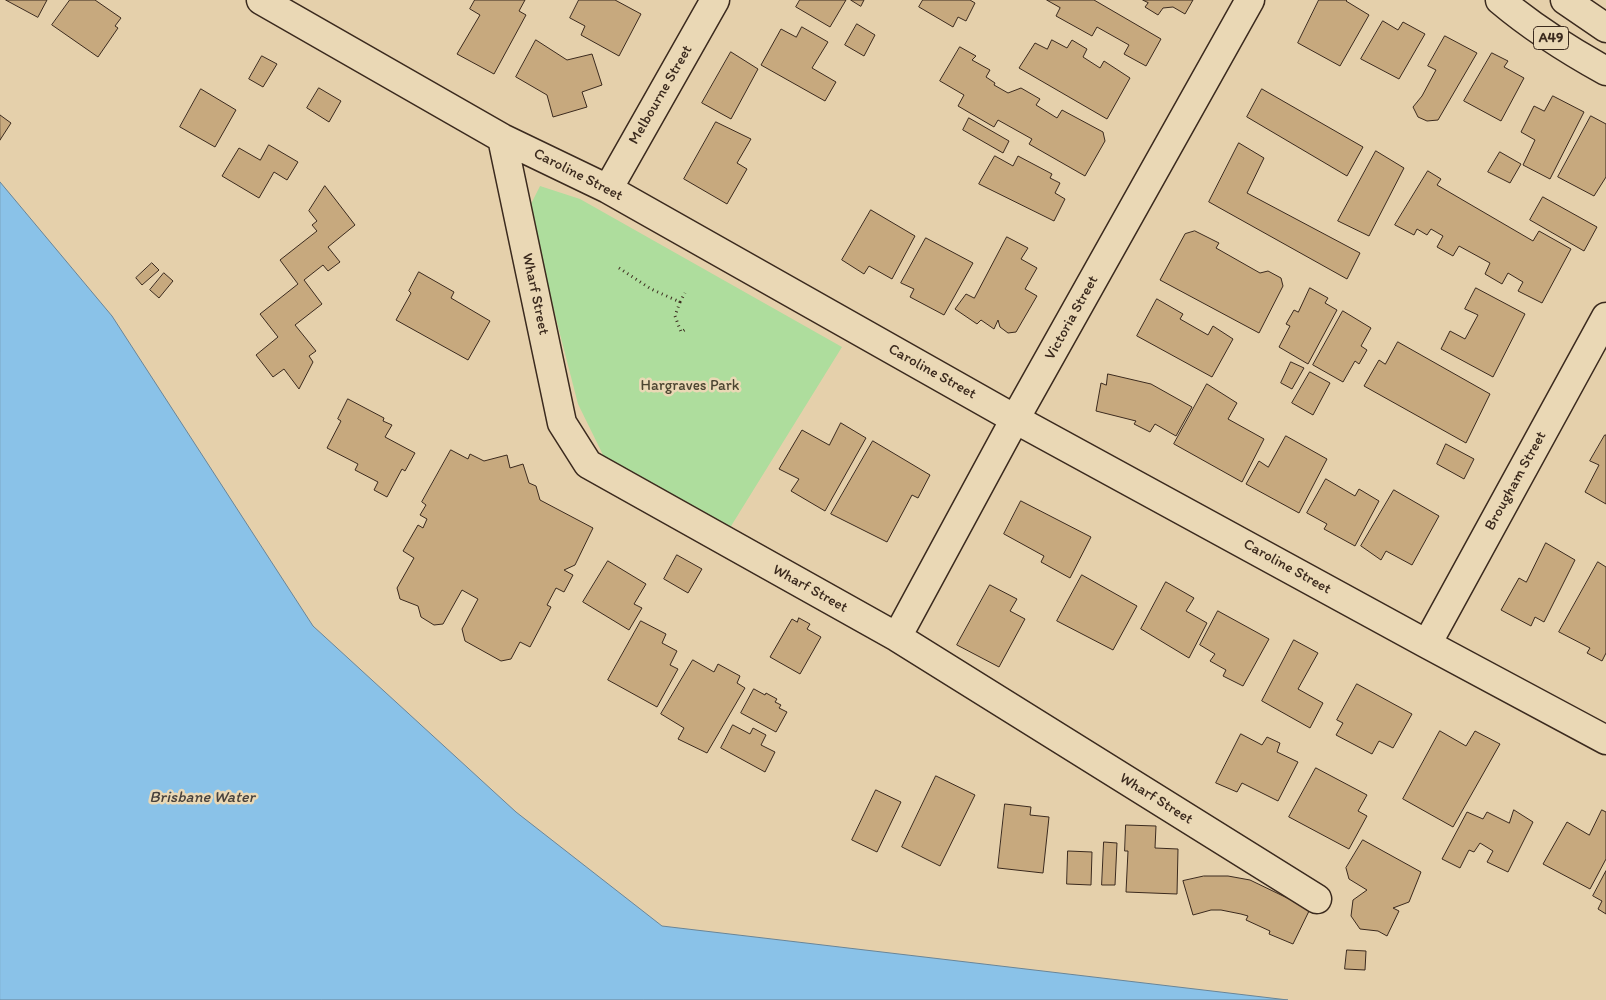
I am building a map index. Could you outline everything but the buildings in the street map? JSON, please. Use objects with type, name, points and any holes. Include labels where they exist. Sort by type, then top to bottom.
[{"type":"main road","name":"Caroline Street","points":[[261,0],[502,138],[608,189],[1015,418],[1606,740]]},
{"type":"main road","name":"Melbourne Street","points":[[608,189],[715,0]]},
{"type":"main road","name":"Victoria Street","points":[[897,637],[1015,418],[1250,0]]},
{"type":"main road","name":"A49","points":[[1500,0],[1531,25],[1575,54],[1606,71]]},
{"type":"main road","name":"A49","points":[[1565,0],[1606,28]]},
{"type":"main road","name":"Wharf Street","points":[[502,138],[562,423],[588,464],[897,637],[1317,899]]},
{"type":"main road","name":"Brougham Street","points":[[1427,644],[1606,317]]},
{"type":"path","points":[[619,268],[651,289],[680,302]]},
{"type":"path","points":[[685,293],[674,316],[681,332],[686,329]]},
{"type":"green space","name":"Hargraves Park","points":[[540,186],[580,199],[842,347],[728,531],[607,463],[578,404],[528,210]]},
{"type":"water","name":"Brisbane Water","points":[[0,182],[112,316],[313,626],[516,812],[662,926],[1288,1000],[0,1000]]}]
